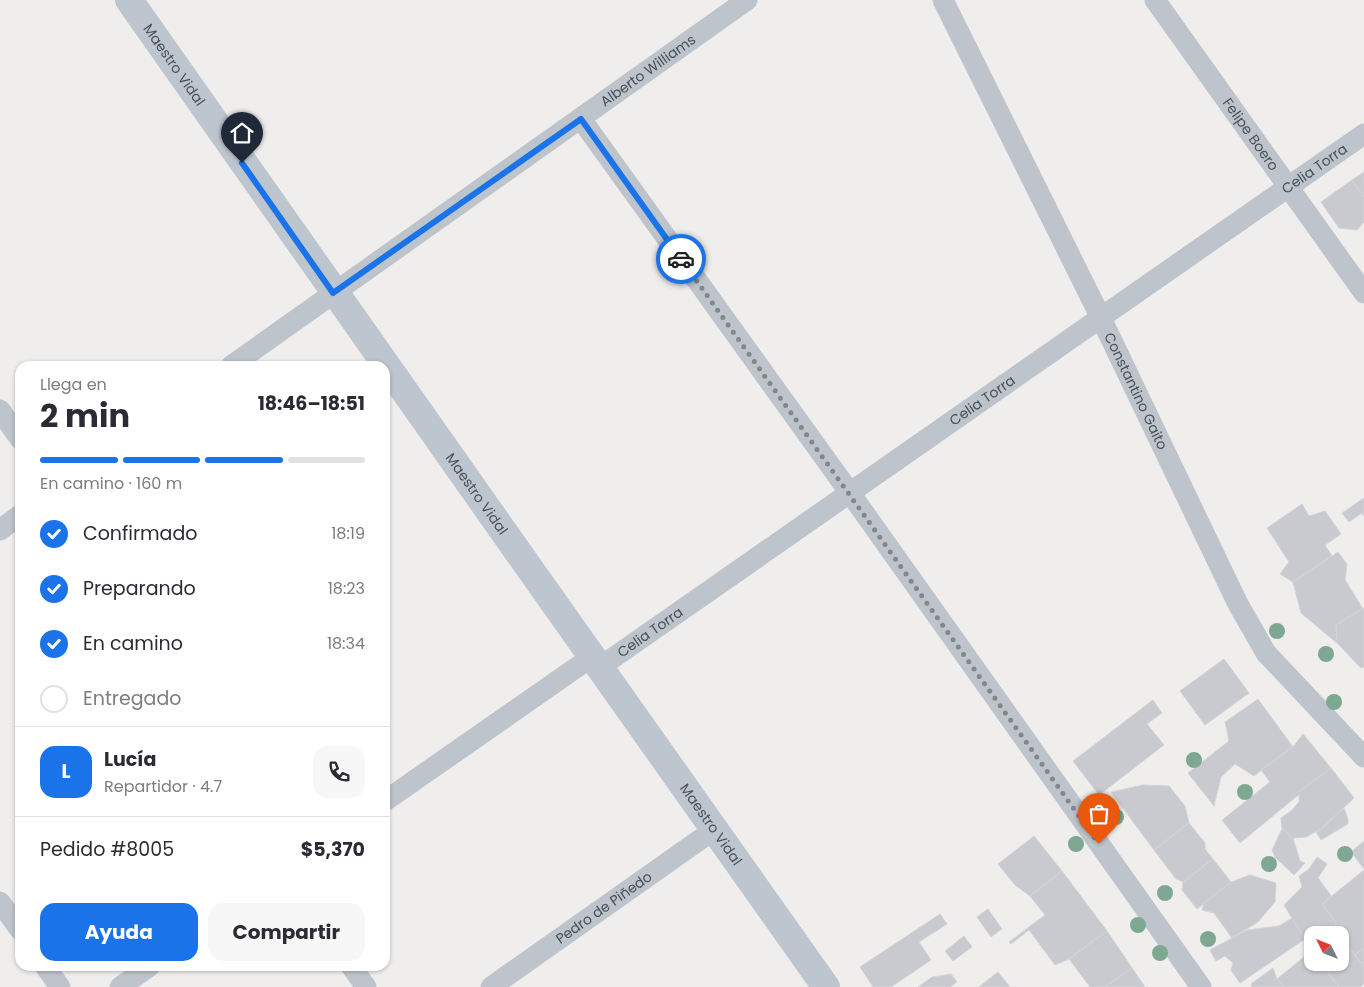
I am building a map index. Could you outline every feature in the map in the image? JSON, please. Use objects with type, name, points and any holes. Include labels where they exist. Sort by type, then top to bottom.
[{"type":"main road","name":"Maestro Vidal","points":[[128,0],[382,361]]},
{"type":"main road","name":"Maestro Vidal","points":[[390,373],[826,987]]},
{"type":"street","name":"Alberto Williams","points":[[238,361],[747,0]]},
{"type":"street","name":"Constantino Gaito","points":[[943,0],[1101,318],[1238,604],[1266,653],[1364,757]]},
{"type":"street","name":"Felipe Boero","points":[[1155,0],[1364,293]]},
{"type":"street","points":[[581,119],[850,493],[1201,987]]},
{"type":"street","name":"Celia Torra","points":[[390,798],[850,493],[1364,134]]},
{"type":"street","points":[[0,410],[15,432]]},
{"type":"street","points":[[0,530],[15,519]]},
{"type":"street","name":"Pedro de Piñedo","points":[[491,987],[715,829]]},
{"type":"street","points":[[0,902],[15,923]]},
{"type":"street","points":[[49,971],[60,987]]},
{"type":"street","points":[[120,987],[143,971]]},
{"type":"street","points":[[355,971],[366,987]]},
{"type":"building","points":[[1364,172],[1364,197],[1352,180]]},
{"type":"building","points":[[1352,180],[1364,197],[1364,222],[1357,230],[1339,228],[1321,202]]},
{"type":"building","points":[[1364,498],[1364,516],[1362,513],[1349,522],[1342,513]]},
{"type":"building","points":[[1302,504],[1309,516],[1325,511],[1341,534],[1325,545],[1332,556],[1293,582],[1280,574],[1289,562],[1267,528]]},
{"type":"building","points":[[1338,552],[1347,564],[1345,580],[1363,609],[1336,625],[1337,643],[1301,613],[1293,582]]},
{"type":"building","points":[[1364,608],[1364,667],[1361,668],[1337,643],[1336,625]]},
{"type":"building","points":[[1224,659],[1249,693],[1205,725],[1180,691]]},
{"type":"building","points":[[1258,699],[1293,747],[1254,776],[1235,764],[1221,777],[1214,806],[1188,773],[1229,741],[1225,722]]},
{"type":"building","points":[[1153,700],[1162,713],[1147,724],[1164,745],[1099,795],[1073,761]]},
{"type":"building","points":[[1303,734],[1331,768],[1240,843],[1222,820],[1270,782],[1261,770],[1293,747]]},
{"type":"building","points":[[1331,768],[1354,798],[1321,829],[1306,837],[1293,838],[1282,829],[1281,818],[1299,802],[1299,792]]},
{"type":"building","points":[[1143,785],[1169,786],[1185,806],[1189,823],[1154,850],[1111,792]]},
{"type":"building","points":[[1344,808],[1348,824],[1321,840],[1316,832]]},
{"type":"building","points":[[1189,823],[1205,843],[1205,849],[1213,859],[1183,882],[1176,879],[1154,850]]},
{"type":"building","points":[[1282,829],[1293,838],[1300,861],[1305,863],[1294,875],[1275,857],[1272,850]]},
{"type":"building","points":[[1034,836],[1062,871],[1030,896],[1015,885],[998,864]]},
{"type":"building","points":[[1364,841],[1364,869],[1351,852]]},
{"type":"building","points":[[1317,857],[1327,864],[1318,878],[1332,897],[1322,904],[1336,922],[1335,926],[1304,926],[1304,939],[1284,905],[1302,887],[1299,876],[1309,869]]},
{"type":"building","points":[[1213,859],[1231,882],[1197,909],[1182,890],[1183,882]]},
{"type":"building","points":[[1364,870],[1364,948],[1355,955],[1349,947],[1349,926],[1335,926],[1336,922],[1322,904]]},
{"type":"building","points":[[1062,871],[1107,931],[1069,959],[1055,965],[1029,930],[1011,944],[1009,942],[1045,915],[1030,896]]},
{"type":"building","points":[[1250,875],[1276,883],[1275,902],[1258,922],[1232,938],[1214,913],[1202,910],[1204,903],[1231,882]]},
{"type":"building","points":[[988,909],[1002,929],[991,937],[977,917]]},
{"type":"building","points":[[940,914],[947,924],[919,942],[931,960],[891,987],[873,987],[860,967]]},
{"type":"building","points":[[1292,918],[1304,940],[1240,983],[1231,970],[1233,963],[1225,956],[1216,961],[1210,950],[1247,930],[1279,926]]},
{"type":"building","points":[[1107,931],[1132,968],[1105,987],[1090,987],[1069,959]]},
{"type":"building","points":[[964,936],[972,947],[953,961],[945,951]]},
{"type":"building","points":[[1349,948],[1364,967],[1364,984],[1360,987],[1339,987],[1327,971],[1349,971]]},
{"type":"building","points":[[1364,948],[1364,967],[1355,955]]},
{"type":"building","points":[[1304,957],[1304,971],[1327,971],[1339,987],[1284,987],[1277,979]]},
{"type":"building","points":[[1132,968],[1145,987],[1105,987]]},
{"type":"building","points":[[1273,968],[1277,979],[1284,987],[1252,987],[1251,984]]},
{"type":"building","points":[[998,972],[1010,987],[979,987]]},
{"type":"building","points":[[951,974],[957,982],[950,987],[918,987],[932,977]]},
{"type":"way so far","points":[[681,259],[1099,844]]},
{"type":"route","points":[[242,163],[333,293],[581,119],[681,259]]}]
